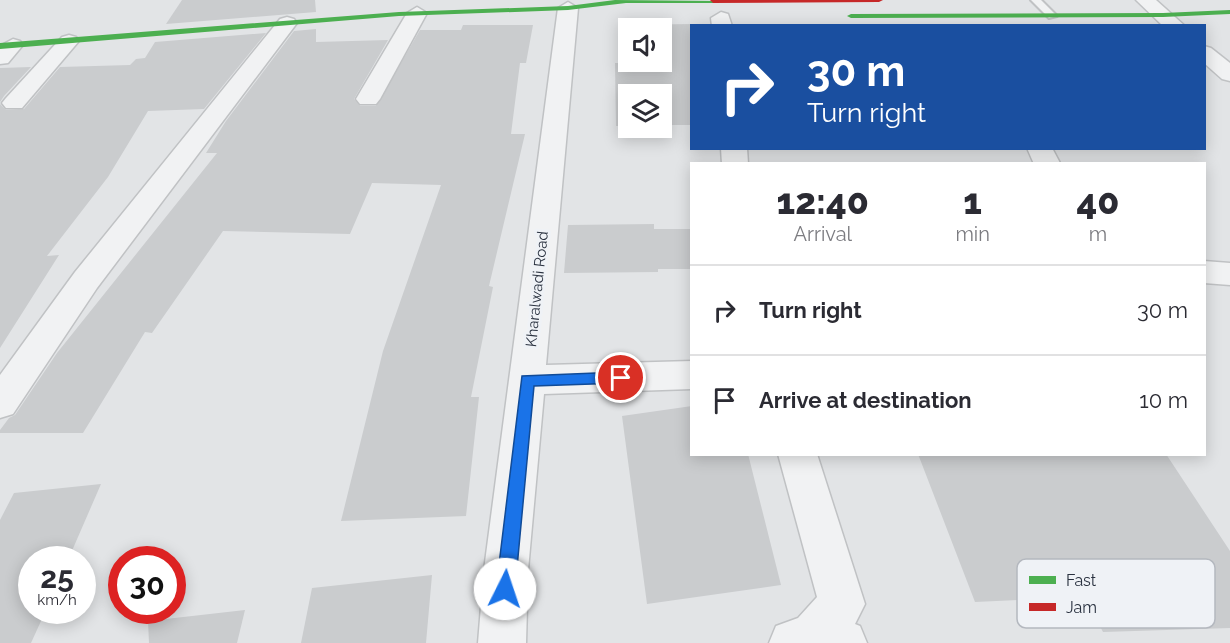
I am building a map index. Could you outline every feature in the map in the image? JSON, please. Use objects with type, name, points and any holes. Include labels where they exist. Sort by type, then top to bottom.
[{"type":"street","points":[[4,50],[69,41],[287,23],[568,4],[626,1],[879,0]]},
{"type":"street","points":[[1144,0],[1169,20]]},
{"type":"street","points":[[568,4],[614,17]]},
{"type":"street","name":"Kharalwadi Road","points":[[502,643],[506,570],[568,4]]},
{"type":"street","points":[[838,16],[969,20],[1053,16],[1169,20],[1230,12]]},
{"type":"street","points":[[368,99],[417,13]]},
{"type":"street","points":[[0,403],[86,280],[287,23]]},
{"type":"street","points":[[14,104],[69,41]]},
{"type":"street","points":[[1206,54],[1230,74]]},
{"type":"street","points":[[527,380],[690,375]]},
{"type":"street","points":[[798,456],[842,604],[816,641]]},
{"type":"lane","points":[[1036,0],[1053,16]]},
{"type":"building","points":[[182,0],[315,0],[316,12],[166,24]]},
{"type":"building","points":[[672,24],[690,24],[690,125],[672,125],[672,84],[618,84],[618,126],[616,126],[615,63],[618,63],[618,72],[672,72]]},
{"type":"building","points":[[463,25],[533,25],[526,63],[520,63],[511,134],[525,134],[489,286],[493,287],[471,397],[479,397],[466,516],[341,521],[383,351],[441,185],[372,183],[350,234],[223,231],[152,333],[145,332],[83,433],[0,433],[57,353],[217,153],[206,153],[226,121],[294,31],[316,29],[316,42],[388,40],[354,99],[360,106],[376,106],[420,30],[461,30]]},
{"type":"building","points":[[266,33],[204,109],[148,111],[108,177],[47,256],[59,255],[0,348],[0,104],[6,110],[24,109],[60,67],[130,65],[136,59],[145,58],[155,42]]},
{"type":"building","points":[[31,67],[4,96],[0,102],[0,68]]},
{"type":"building","points":[[654,224],[654,229],[690,229],[690,269],[658,269],[658,272],[564,273],[568,225]]},
{"type":"building","points":[[690,406],[690,456],[749,456],[781,585],[647,604],[622,416]]},
{"type":"building","points":[[919,456],[1167,456],[1230,551],[1230,628],[1103,632],[1101,628],[1215,628],[1215,559],[1017,559],[1017,600],[975,602]]},
{"type":"building","points":[[101,484],[74,546],[18,546],[18,624],[40,624],[31,643],[0,643],[0,520],[14,493]]},
{"type":"building","points":[[432,575],[426,643],[301,643],[312,588]]},
{"type":"building","points":[[245,610],[237,643],[149,643],[148,624],[186,624],[186,617]]},
{"type":"traffic: fast","points":[[0,46],[399,14],[568,8],[626,1],[713,1]]},
{"type":"traffic: fast","points":[[851,16],[1163,15],[1230,12]]},
{"type":"traffic: jam","points":[[713,1],[879,0]]},
{"type":"route","points":[[505,589],[527,380],[621,378]]}]
